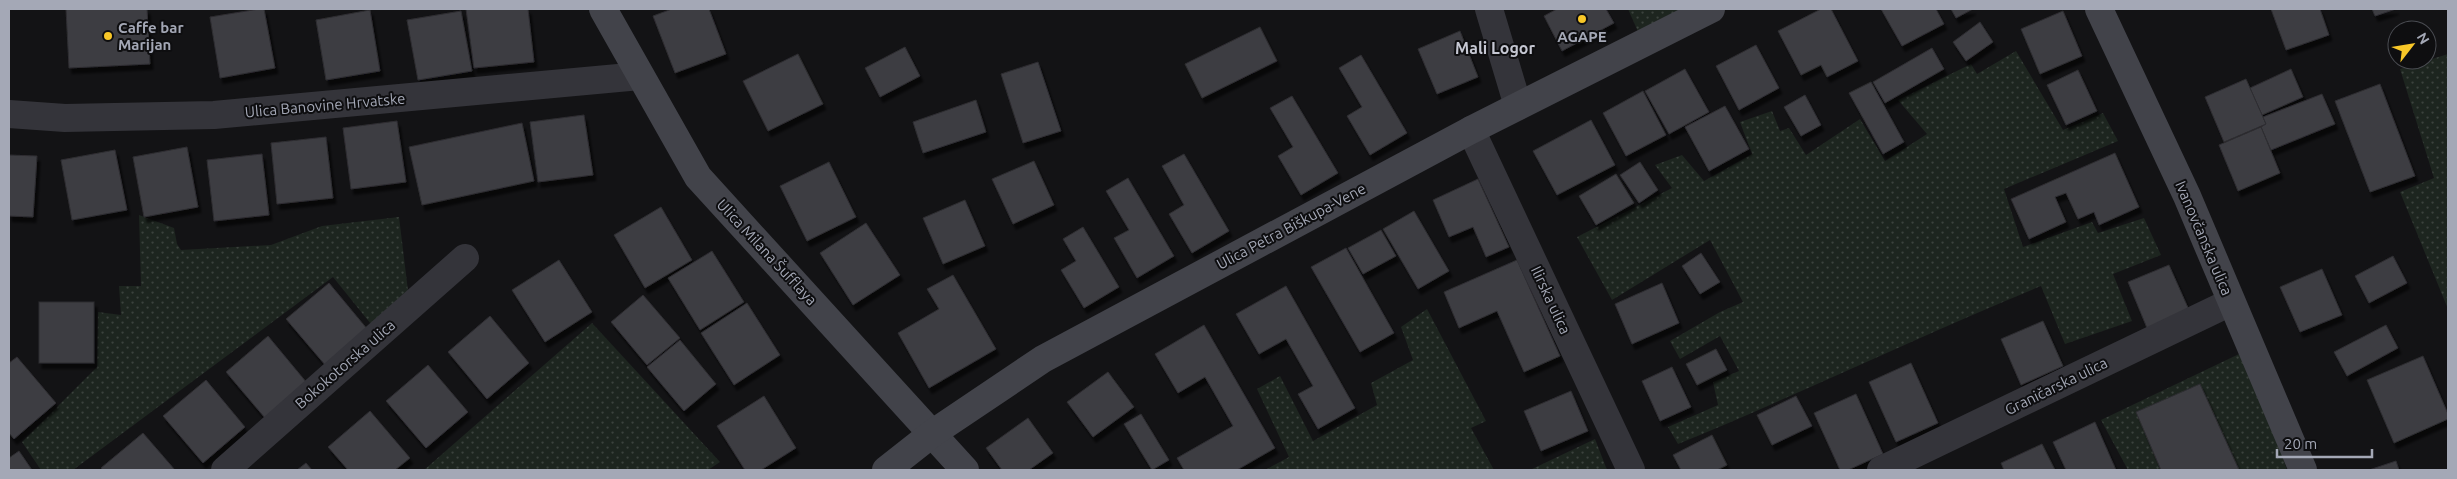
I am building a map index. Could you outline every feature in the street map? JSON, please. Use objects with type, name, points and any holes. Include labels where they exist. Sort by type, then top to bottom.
[{"type":"street","name":"Ulica Milana Šufflaya","points":[[603,9],[698,177],[966,470]]},
{"type":"street","points":[[1489,9],[1518,106]]},
{"type":"street","name":"Ulica Petra Biškupa-Vene","points":[[886,470],[933,433],[1043,359],[1471,130],[1711,9]]},
{"type":"street","name":"Ivanovčanska ulica","points":[[2099,9],[2187,196],[2303,470]]},
{"type":"street","name":"Ulica Banovine Hrvatske","points":[[9,114],[65,118],[214,116],[640,76]]},
{"type":"street","name":"Ilirska ulica","points":[[1471,130],[1631,470]]},
{"type":"street","name":"Bokokotorska ulica","points":[[225,470],[465,258]]},
{"type":"street","name":"Graničarska ulica","points":[[1881,470],[2232,302]]},
{"type":"shaded area","points":[[1628,9],[1711,9],[1643,43]]},
{"type":"shaded area","points":[[2016,51],[2063,130],[2103,113],[2118,141],[2004,189],[2023,247],[2092,222],[2098,233],[2144,218],[2161,255],[2113,274],[2132,321],[2065,344],[2041,286],[1678,444],[1668,427],[1718,405],[1713,382],[1739,371],[1720,336],[1680,359],[1670,341],[1720,312],[1743,302],[1710,240],[1612,300],[1577,237],[1672,188],[1655,165],[1682,155],[1704,181],[1752,154],[1740,122],[1772,111],[1780,131],[1789,128],[1806,155],[1860,119],[1885,161],[1927,134],[1898,100],[1971,64],[1977,74]]},
{"type":"shaded area","points":[[2448,54],[2448,309],[2400,192],[2434,178],[2400,70],[2437,70],[2437,57]]},
{"type":"shaded area","points":[[139,215],[174,228],[177,244],[181,250],[271,245],[322,226],[399,217],[410,307],[379,334],[333,277],[73,470],[41,470],[22,442],[97,367],[98,312],[121,315],[119,286],[141,286]]},
{"type":"shaded area","points":[[1427,309],[1486,421],[1471,428],[1494,470],[1265,470],[1289,457],[1257,389],[1280,376],[1313,441],[1377,405],[1371,383],[1413,360],[1401,327]]},
{"type":"shaded area","points":[[592,323],[720,462],[708,470],[424,470]]},
{"type":"shaded area","points":[[2239,354],[2271,423],[2287,470],[2128,470],[2101,420]]},
{"type":"shaded area","points":[[1595,439],[1607,470],[1530,470]]},
{"type":"building","name":"Caffe bar Marijan","points":[[66,9],[147,9],[150,64],[69,68]]},
{"type":"building","points":[[264,9],[275,68],[220,78],[210,17]]},
{"type":"building","points":[[466,9],[528,9],[534,62],[474,68]]},
{"type":"building","points":[[672,9],[709,9],[726,54],[675,73],[653,16]]},
{"type":"building","points":[[1557,9],[1606,9],[1614,23],[1562,51],[1544,16]]},
{"type":"building","points":[[1821,9],[1831,9],[1858,61],[1827,77],[1821,65],[1801,75],[1778,31]]},
{"type":"building","points":[[1881,9],[1936,9],[1944,24],[1902,46]]},
{"type":"building","points":[[1951,9],[1973,9],[1956,18]]},
{"type":"building","points":[[2271,9],[2320,9],[2329,35],[2286,50]]},
{"type":"building","points":[[2372,9],[2396,9],[2375,16]]},
{"type":"building","points":[[370,10],[380,71],[326,80],[316,20]]},
{"type":"building","points":[[461,11],[472,71],[418,80],[407,20]]},
{"type":"building","points":[[2063,11],[2082,56],[2040,74],[2021,29]]},
{"type":"building","points":[[1980,22],[1993,42],[1966,61],[1953,42]]},
{"type":"building","points":[[1260,27],[1277,61],[1202,98],[1185,64]]},
{"type":"building","points":[[1460,31],[1478,77],[1437,94],[1418,49]]},
{"type":"building","points":[[1756,45],[1779,88],[1739,110],[1716,66]]},
{"type":"building","points":[[905,47],[920,76],[880,97],[865,68]]},
{"type":"building","points":[[1932,48],[1944,69],[1885,103],[1873,82]]},
{"type":"building","points":[[798,54],[823,104],[768,131],[743,81]]},
{"type":"building","points":[[1361,55],[1407,133],[1370,155],[1347,116],[1362,107],[1339,68]]},
{"type":"building","points":[[1038,62],[1061,131],[1023,143],[1001,74]]},
{"type":"building","points":[[1685,69],[1709,112],[1669,134],[1645,91]]},
{"type":"building","points":[[2291,69],[2303,97],[2262,115],[2250,88]]},
{"type":"building","points":[[2078,70],[2097,111],[2066,125],[2047,85]]},
{"type":"building","points":[[2246,79],[2266,124],[2224,142],[2205,97]]},
{"type":"building","points":[[1871,82],[1904,142],[1883,154],[1849,93]]},
{"type":"building","points":[[2380,84],[2415,176],[2370,192],[2335,101]]},
{"type":"building","points":[[1643,91],[1666,135],[1626,156],[1603,113]]},
{"type":"building","points":[[2322,94],[2335,124],[2271,150],[2261,127],[2266,124],[2263,117]]},
{"type":"building","points":[[1805,95],[1821,125],[1801,136],[1784,107]]},
{"type":"building","points":[[1292,96],[1338,173],[1301,195],[1278,156],[1293,147],[1270,108]]},
{"type":"building","points":[[976,100],[986,132],[923,153],[913,122]]},
{"type":"building","points":[[1725,106],[1749,149],[1709,171],[1685,127]]},
{"type":"building","points":[[584,115],[593,175],[538,182],[530,122]]},
{"type":"building","points":[[1591,120],[1615,165],[1557,195],[1533,151]]},
{"type":"building","points":[[397,121],[406,182],[351,189],[343,128]]},
{"type":"building","points":[[522,123],[534,181],[422,205],[409,147]]},
{"type":"building","points":[[2261,127],[2280,173],[2238,191],[2219,145]]},
{"type":"building","points":[[326,137],[333,198],[277,204],[271,143]]},
{"type":"building","points":[[187,147],[198,207],[144,217],[133,157]]},
{"type":"building","points":[[115,150],[127,210],[72,220],[61,160]]},
{"type":"building","points":[[2115,153],[2139,207],[2099,225],[2094,212],[2078,219],[2066,193],[2055,197],[2066,222],[2029,239],[2011,199]]},
{"type":"building","points":[[262,154],[269,215],[214,221],[207,160]]},
{"type":"building","points":[[1184,154],[1229,231],[1192,253],[1169,214],[1184,205],[1162,166]]},
{"type":"building","points":[[9,155],[37,156],[33,217],[9,216]]},
{"type":"building","points":[[1034,161],[1054,205],[1013,224],[992,179]]},
{"type":"building","points":[[829,162],[856,217],[807,241],[780,186]]},
{"type":"building","points":[[1640,162],[1658,190],[1639,203],[1620,175]]},
{"type":"building","points":[[1616,174],[1634,203],[1596,225],[1579,196]]},
{"type":"building","points":[[1128,178],[1174,256],[1137,278],[1114,238],[1129,230],[1106,191]]},
{"type":"building","points":[[1478,179],[1509,247],[1486,257],[1473,227],[1449,237],[1433,200]]},
{"type":"building","points":[[965,200],[985,246],[943,264],[923,218]]},
{"type":"building","points":[[661,207],[692,260],[645,288],[614,235]]},
{"type":"building","points":[[1414,211],[1449,271],[1418,289],[1383,229]]},
{"type":"building","points":[[866,223],[900,275],[853,305],[820,253]]},
{"type":"building","points":[[1083,227],[1119,287],[1084,308],[1061,270],[1076,261],[1063,239]]},
{"type":"building","points":[[1381,230],[1396,256],[1363,274],[1348,248]]},
{"type":"building","points":[[1346,248],[1394,333],[1360,352],[1311,267]]},
{"type":"building","points":[[712,251],[744,302],[700,330],[668,278]]},
{"type":"building","points":[[1701,253],[1720,282],[1700,294],[1682,266]]},
{"type":"building","points":[[2393,256],[2407,283],[2369,303],[2355,276]]},
{"type":"building","points":[[559,260],[592,312],[545,342],[512,290]]},
{"type":"building","points":[[1517,260],[1560,356],[1524,372],[1497,311],[1459,328],[1444,292]]},
{"type":"building","points":[[2169,265],[2189,310],[2147,328],[2128,282]]},
{"type":"building","points":[[2322,269],[2342,315],[2300,332],[2280,287]]},
{"type":"building","points":[[953,275],[996,349],[929,388],[898,333],[939,309],[927,289]]},
{"type":"building","points":[[329,283],[368,330],[326,366],[286,319]]},
{"type":"building","points":[[1662,283],[1679,323],[1632,344],[1615,304]]},
{"type":"building","points":[[1286,286],[1355,408],[1318,429],[1298,394],[1313,386],[1286,339],[1259,354],[1236,314]]},
{"type":"building","points":[[643,295],[680,338],[647,365],[611,322]]},
{"type":"building","points":[[39,302],[94,302],[94,363],[39,363]]},
{"type":"building","points":[[747,303],[780,355],[734,385],[701,333]]},
{"type":"building","points":[[490,316],[529,363],[487,399],[448,352]]},
{"type":"building","points":[[2043,321],[2063,366],[2021,385],[2001,339]]},
{"type":"building","points":[[1204,325],[1275,448],[1237,470],[1184,470],[1177,458],[1233,426],[1205,377],[1178,393],[1155,354]]},
{"type":"building","points":[[2386,325],[2398,348],[2347,376],[2334,352]]},
{"type":"building","points":[[268,336],[307,383],[265,418],[226,372]]},
{"type":"building","points":[[680,340],[716,384],[684,411],[647,367]]},
{"type":"building","points":[[1716,349],[1727,370],[1697,385],[1686,364]]},
{"type":"building","points":[[2423,356],[2448,414],[2448,419],[2394,443],[2367,380]]},
{"type":"building","points":[[17,357],[56,403],[14,439],[9,433],[9,363]]},
{"type":"building","points":[[1911,363],[1938,423],[1896,442],[1869,382]]},
{"type":"building","points":[[428,365],[468,412],[426,448],[386,401]]},
{"type":"building","points":[[1672,367],[1691,407],[1660,421],[1642,381]]},
{"type":"building","points":[[1108,372],[1134,407],[1093,437],[1067,402]]},
{"type":"building","points":[[206,380],[245,427],[203,463],[163,416]]},
{"type":"building","points":[[2200,384],[2239,470],[2161,470],[2136,412]]},
{"type":"building","points":[[1571,391],[1588,431],[1541,451],[1524,411]]},
{"type":"building","points":[[1856,394],[1883,454],[1848,470],[1840,470],[1814,413]]},
{"type":"building","points":[[764,396],[796,448],[761,470],[745,470],[717,426]]},
{"type":"building","points":[[1796,396],[1812,426],[1772,445],[1757,415]]},
{"type":"building","points":[[370,411],[410,458],[395,470],[348,470],[328,447]]},
{"type":"building","points":[[1141,414],[1169,460],[1152,470],[1124,424]]},
{"type":"building","points":[[1028,418],[1053,453],[1029,470],[1002,470],[986,448]]},
{"type":"building","points":[[2095,422],[2116,470],[2066,470],[2053,442]]},
{"type":"building","points":[[143,433],[175,470],[103,470],[101,468]]},
{"type":"building","points":[[1712,435],[1727,465],[1717,470],[1681,470],[1673,455]]},
{"type":"building","points":[[2042,444],[2055,470],[2004,470],[2001,463]]},
{"type":"building","points":[[19,451],[32,470],[9,470],[9,458]]},
{"type":"building","points":[[2396,461],[2399,470],[2369,470]]},
{"type":"building","points":[[306,463],[312,470],[297,470]]},
{"type":"place","name":"AGAPE","points":[[1582,19]]},
{"type":"place","name":"Caffe bar Marijan","points":[[108,36]]},
{"type":"district","name":"Mali Logor","points":[[1495,48]]}]
